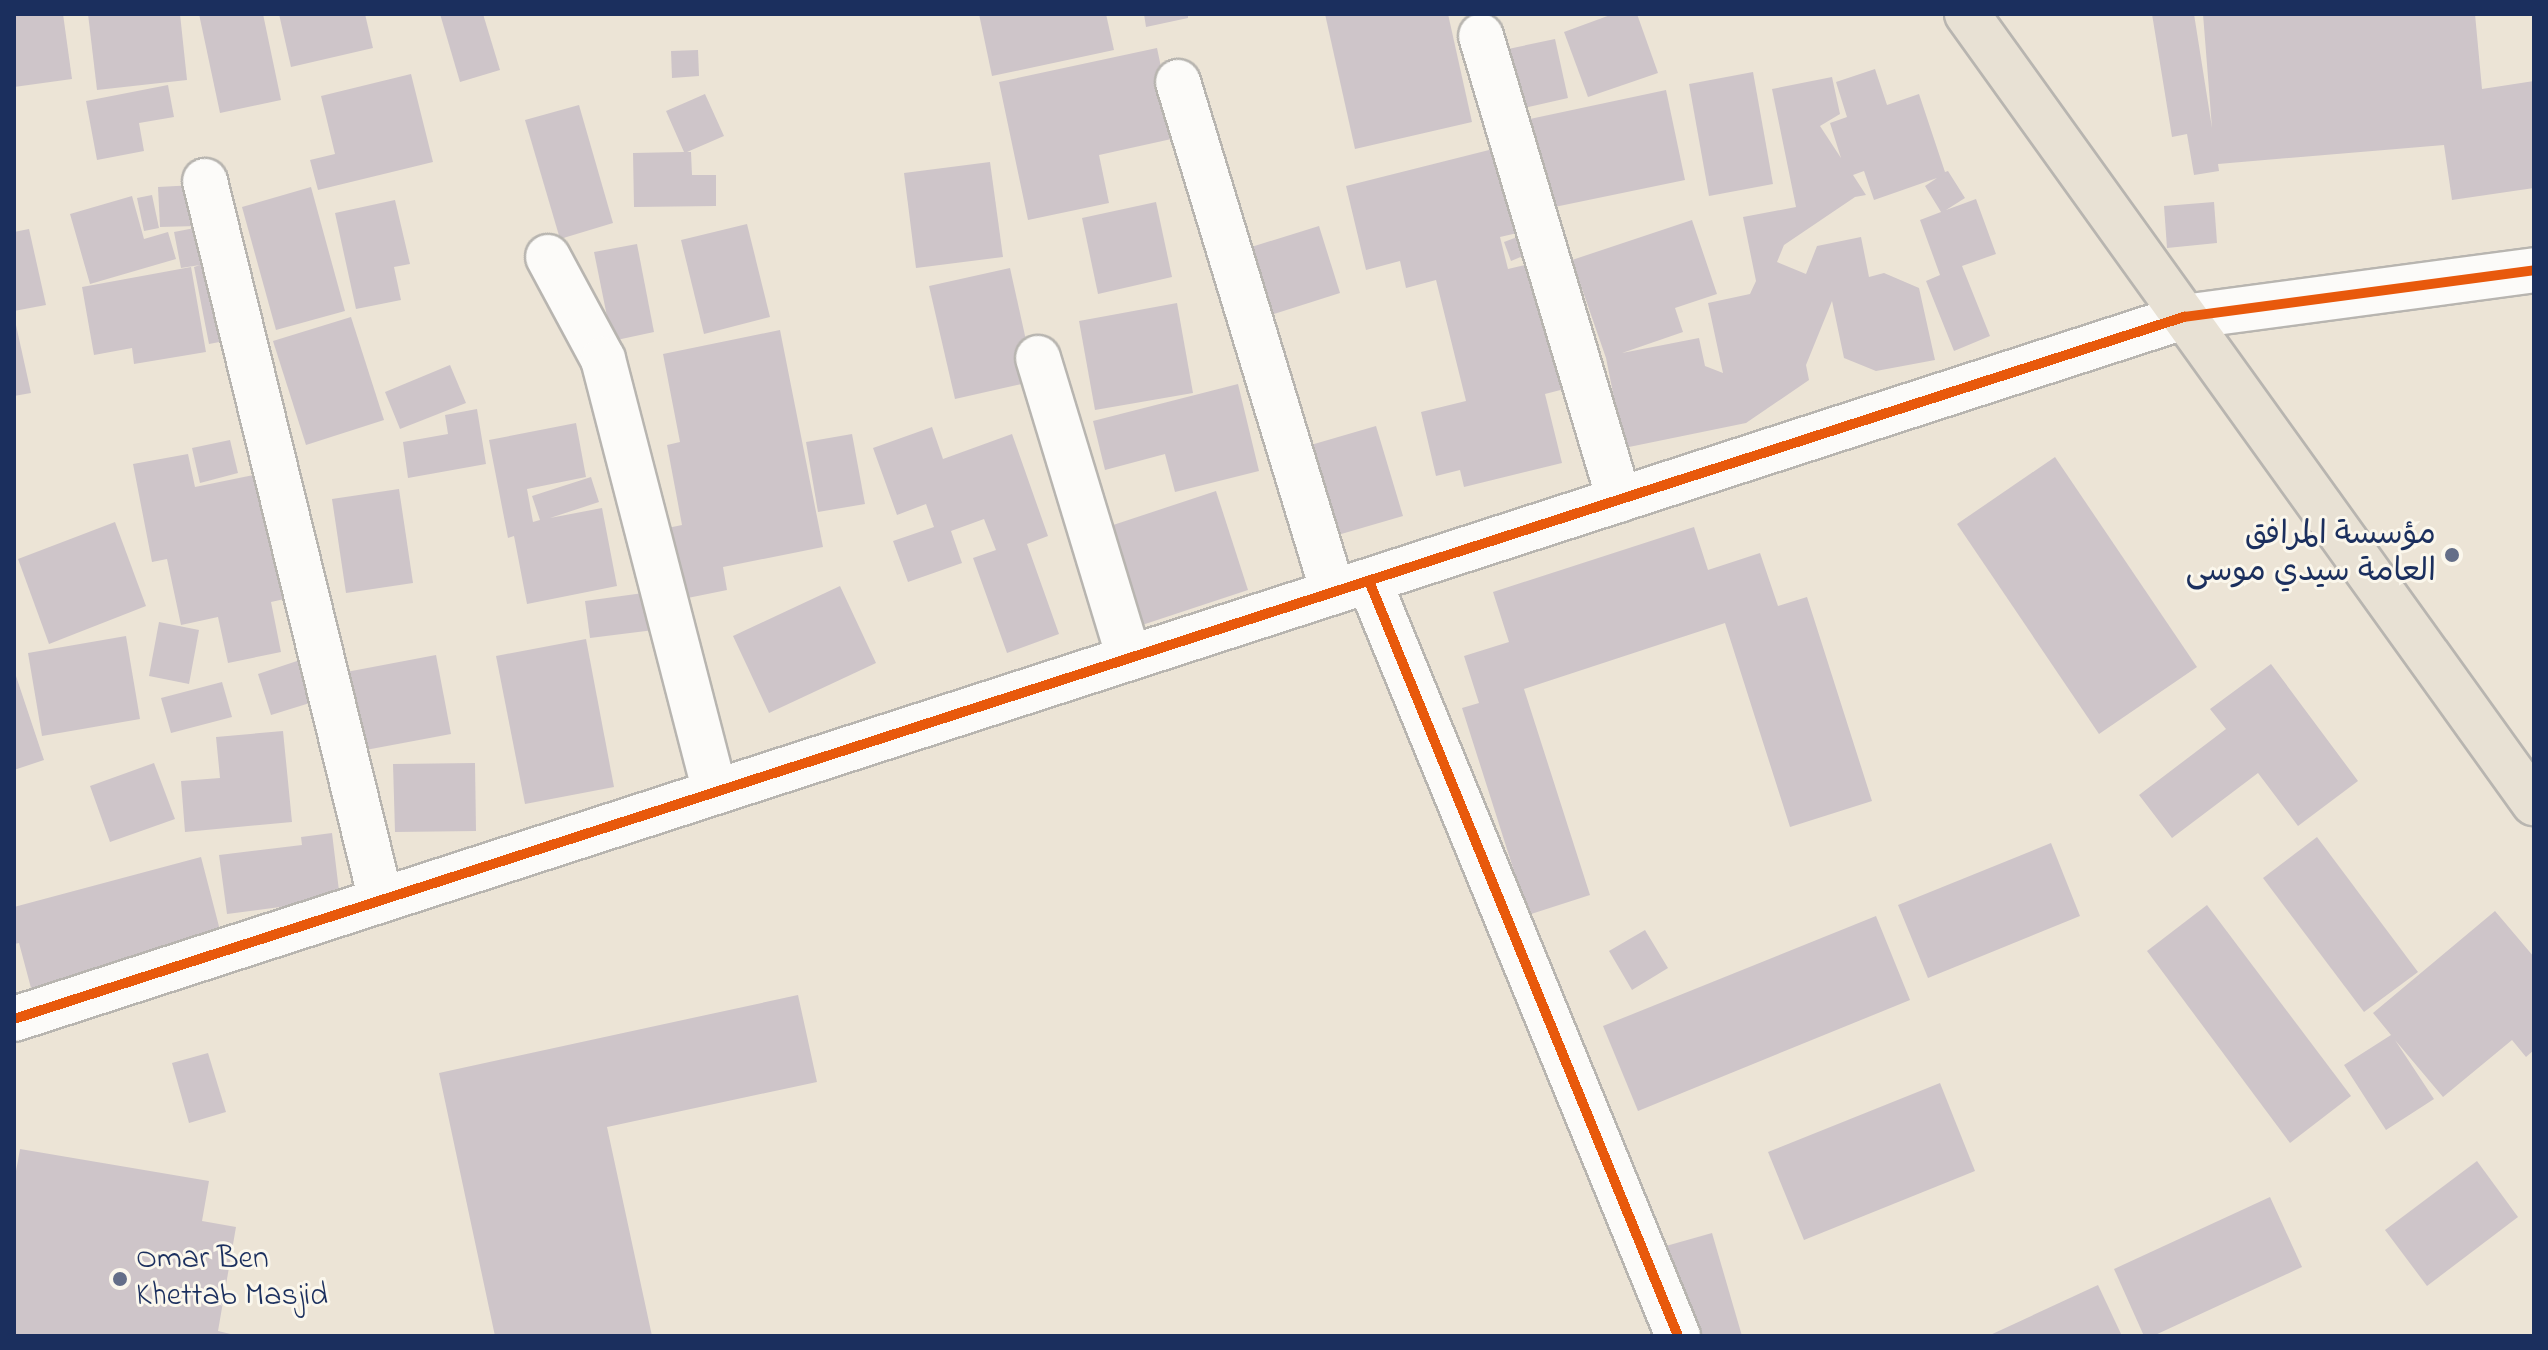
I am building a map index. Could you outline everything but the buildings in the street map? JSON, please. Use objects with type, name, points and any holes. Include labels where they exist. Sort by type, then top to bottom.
[{"type":"main road","points":[[1967,14],[2534,803]]},
{"type":"street","points":[[1481,36],[1619,500]]},
{"type":"street","points":[[1178,82],[1351,586],[1678,1336]]},
{"type":"street","points":[[205,181],[381,900]]},
{"type":"street","points":[[548,257],[603,359],[715,792]]},
{"type":"street","points":[[14,1019],[2184,317],[2534,270]]},
{"type":"street","points":[[1038,358],[1129,658]]},
{"type":"cycle path","points":[[14,1019],[2184,317],[2534,270]]},
{"type":"cycle path","points":[[1369,581],[1678,1336]]},
{"type":"place","name":"مؤسسة المرافق العامة سيدي موسى","points":[[2452,555]]},
{"type":"place","name":"Omar Ben Khettab Masjid","points":[[120,1279]]}]
